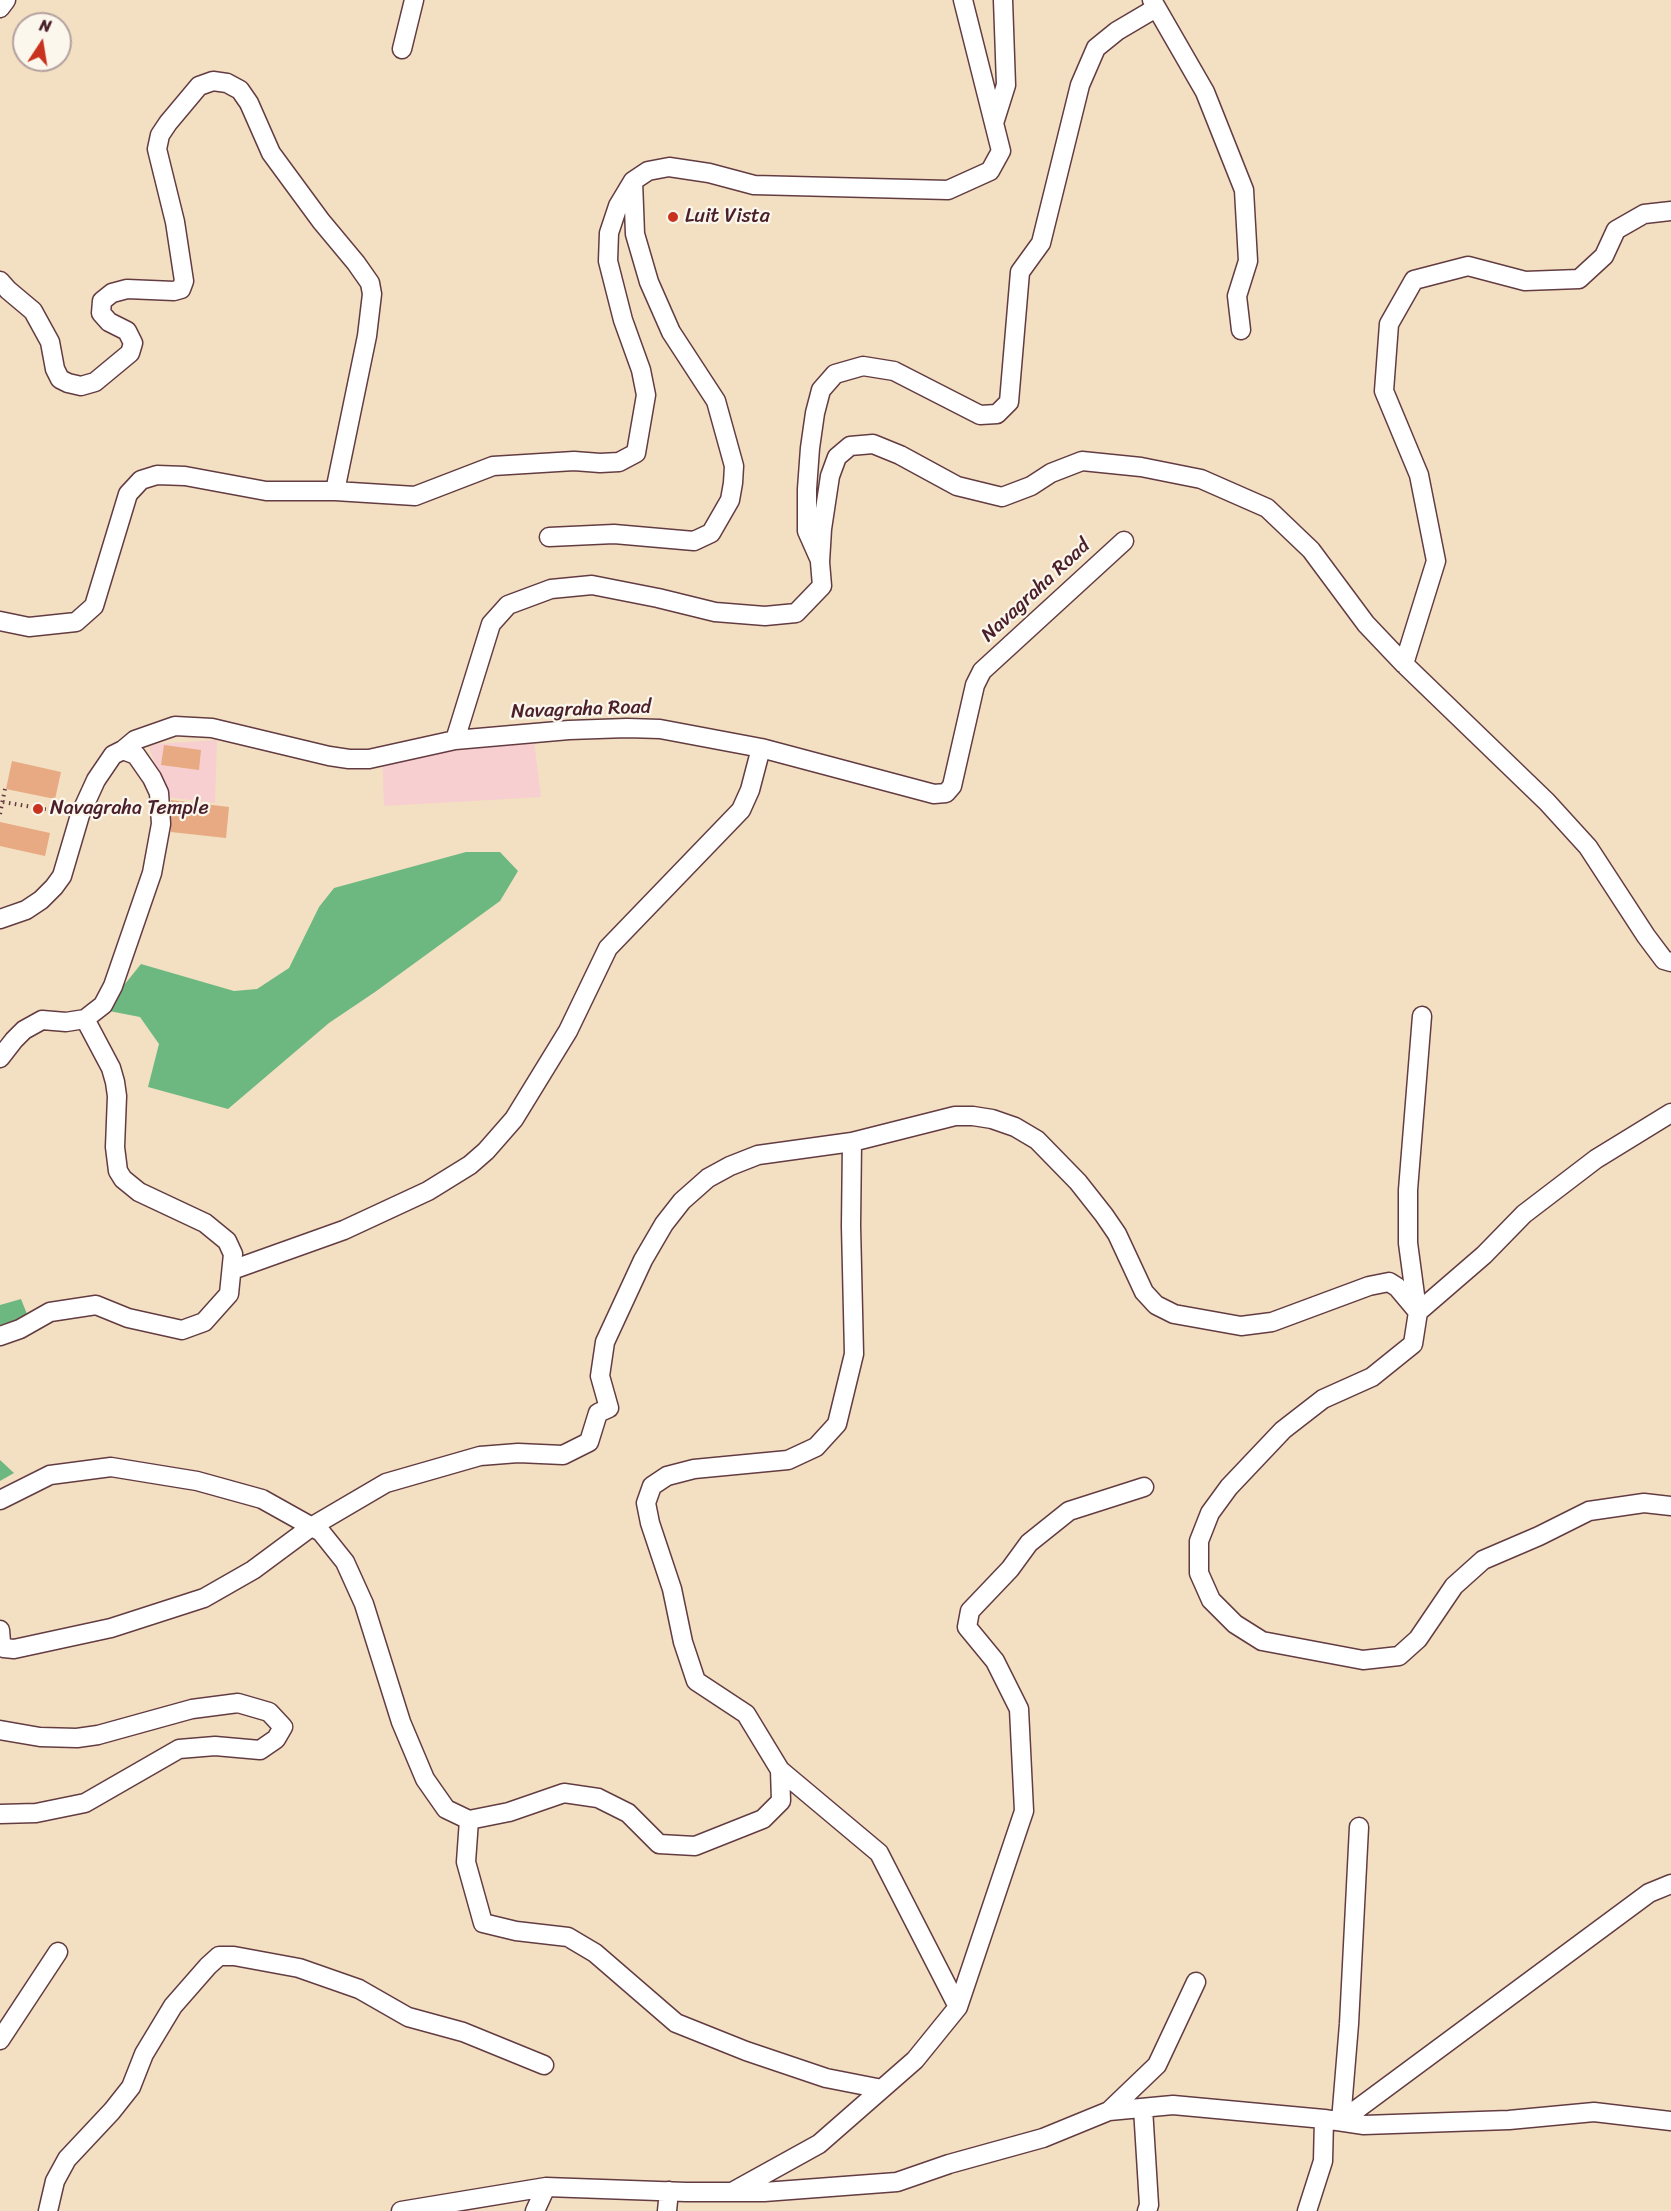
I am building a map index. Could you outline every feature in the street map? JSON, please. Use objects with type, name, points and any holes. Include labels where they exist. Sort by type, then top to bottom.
[{"type":"street","points":[[0,8],[6,0]]},
{"type":"street","points":[[402,49],[414,0]]},
{"type":"street","points":[[0,621],[28,627],[76,622],[94,606],[128,494],[141,480],[157,475],[185,476],[266,491],[335,491],[415,496],[493,466],[574,461],[619,462],[636,453],[646,395],[641,370],[623,320],[608,261],[609,233],[618,206],[633,181],[648,171],[669,167],[709,173],[754,185],[948,190],[990,171],[1001,151],[963,0]]},
{"type":"street","points":[[995,120],[1006,85],[1003,0]]},
{"type":"street","points":[[820,562],[807,531],[807,510],[810,448],[821,390],[835,374],[863,366],[894,371],[980,415],[997,414],[1009,402],[1020,272],[1041,243],[1080,85],[1096,48],[1154,4],[1205,92],[1244,190],[1248,261],[1236,296],[1241,330]]},
{"type":"street","points":[[0,281],[33,311],[50,342],[55,369],[60,378],[68,383],[81,386],[95,382],[130,353],[133,343],[127,331],[109,322],[101,313],[102,302],[112,293],[127,289],[174,291],[181,289],[184,281],[175,222],[157,149],[160,135],[199,86],[213,81],[227,83],[240,90],[249,103],[271,153],[321,221],[356,262],[370,284],[372,294],[368,336],[335,491]]},
{"type":"street","points":[[549,537],[614,534],[694,541],[711,533],[730,500],[734,483],[734,465],[716,401],[672,332],[649,282],[635,234],[633,181]]},
{"type":"street","points":[[1404,664],[1436,561],[1419,475],[1384,391],[1389,324],[1414,280],[1468,266],[1526,281],[1579,279],[1604,256],[1616,230],[1644,214],[1671,211]]},
{"type":"street","points":[[455,740],[491,624],[508,605],[551,589],[592,585],[715,612],[765,616],[796,613],[822,586],[820,562],[822,529],[830,476],[837,457],[850,446],[873,444],[957,486],[1002,497],[1082,461],[1141,467],[1201,478],[1267,508],[1311,550],[1366,624],[1404,664],[1547,802],[1588,847],[1652,944],[1664,960],[1671,962]]},
{"type":"street","name":"Navagraha Road","points":[[0,919],[26,910],[41,900],[62,876],[80,815],[107,762],[113,755],[135,740],[175,726],[212,728],[349,759],[369,759],[455,740],[569,730],[660,729],[761,748],[934,794],[946,793],[952,786],[975,685],[982,671],[1124,541]]},
{"type":"street","points":[[232,1270],[344,1230],[428,1191],[470,1165],[486,1151],[514,1119],[568,1031],[608,948],[741,810],[750,790],[761,748]]},
{"type":"street","points":[[0,1058],[24,1030],[42,1020],[66,1022],[85,1019],[103,1005],[113,986],[152,873],[161,824],[159,793],[152,778],[136,755],[123,750]]},
{"type":"street","points":[[1422,1016],[1408,1190],[1408,1243],[1418,1312],[1413,1344],[1372,1377],[1323,1399],[1283,1430],[1229,1487],[1210,1513],[1199,1541],[1199,1573],[1211,1600],[1235,1624],[1262,1641],[1363,1660],[1399,1656],[1418,1639],[1454,1586],[1484,1560],[1589,1511],[1644,1503],[1671,1506]]},
{"type":"street","points":[[0,1336],[20,1329],[50,1312],[96,1305],[128,1318],[182,1330],[204,1322],[230,1294],[233,1254],[227,1241],[205,1223],[139,1192],[123,1179],[118,1171],[115,1147],[117,1096],[115,1082],[111,1068],[85,1019]]},
{"type":"street","points":[[1418,1312],[1484,1255],[1524,1214],[1596,1159],[1671,1113]]},
{"type":"street","points":[[0,1630],[4,1648],[14,1649],[111,1628],[204,1598],[253,1570],[311,1527],[386,1483],[435,1467],[480,1456],[518,1453],[563,1455],[589,1442],[598,1413],[609,1408],[600,1376],[605,1342],[643,1260],[664,1224],[682,1201],[708,1178],[758,1155],[852,1142],[955,1116],[992,1119],[1015,1127],[1037,1140],[1078,1182],[1117,1234],[1144,1292],[1156,1305],[1174,1314],[1241,1326],[1272,1322],[1369,1286],[1389,1282],[1418,1312]]},
{"type":"street","points":[[852,1142],[854,1354],[837,1424],[816,1447],[788,1460],[694,1469],[667,1476],[652,1486],[646,1503],[650,1523],[672,1589],[683,1642],[696,1681],[746,1714],[780,1770],[879,1853],[958,2007]]},
{"type":"street","points":[[0,1500],[50,1475],[111,1467],[197,1481],[262,1499],[321,1532],[345,1562],[364,1604],[401,1722],[425,1779],[446,1809],[470,1820],[509,1812],[564,1793],[598,1798],[628,1813],[659,1844],[695,1846],[763,1819],[781,1801],[780,1770]]},
{"type":"street","points":[[733,2192],[819,2144],[915,2060],[958,2007],[1024,1810],[1019,1709],[995,1661],[967,1627],[970,1611],[1011,1569],[1029,1543],[1069,1511],[1144,1487]]},
{"type":"street","points":[[0,1730],[40,1737],[77,1738],[98,1735],[192,1709],[238,1703],[269,1712],[283,1727],[276,1739],[260,1750],[215,1746],[179,1749],[86,1803],[36,1813],[0,1814]]},
{"type":"street","points":[[470,1820],[466,1862],[483,1923],[516,1931],[568,1937],[595,1953],[676,2023],[746,2051],[826,2078],[882,2089]]},
{"type":"street","points":[[1307,2211],[1333,2120],[1349,2024],[1359,1827]]},
{"type":"street","points":[[1333,2120],[1649,1893],[1671,1884]]},
{"type":"street","points":[[0,2040],[58,1952]]},
{"type":"street","points":[[48,2211],[55,2181],[67,2159],[131,2087],[144,2054],[173,2006],[219,1956],[234,1956],[299,1968],[359,1989],[408,2017],[463,2032],[544,2065]]},
{"type":"street","points":[[1109,2111],[1157,2065],[1196,1982]]},
{"type":"street","points":[[401,2211],[546,2187],[764,2192],[897,2182],[949,2164],[1043,2138],[1109,2111],[1173,2104],[1364,2125],[1497,2121],[1594,2112],[1671,2121]]},
{"type":"street","points":[[1143,2108],[1149,2205],[1147,2211]]},
{"type":"street","points":[[535,2211],[546,2187]]},
{"type":"street","points":[[667,2211],[669,2191]]},
{"type":"path","points":[[0,814],[5,789]]},
{"type":"path","points":[[3,802],[80,815]]},
{"type":"shaded area","points":[[532,725],[541,797],[384,806],[382,748]]},
{"type":"shaded area","points":[[217,740],[215,803],[167,797],[149,747],[157,744]]},
{"type":"green space","points":[[466,852],[500,852],[518,871],[500,901],[329,1023],[228,1109],[148,1087],[159,1044],[140,1017],[104,1010],[141,964],[234,991],[257,989],[289,968],[319,907],[334,888]]},
{"type":"green space","points":[[21,1299],[27,1314],[0,1328],[0,1305]]},
{"type":"green space","points":[[0,1460],[14,1473],[0,1481]]},
{"type":"building","points":[[164,745],[201,750],[199,770],[161,765]]},
{"type":"building","points":[[12,761],[61,772],[55,799],[6,789]]},
{"type":"building","points":[[171,800],[229,807],[226,838],[171,832]]},
{"type":"building","points":[[0,822],[50,833],[45,856],[0,846]]},
{"type":"place","name":"Luit Vista","points":[[673,217]]},
{"type":"place","name":"Navagraha Temple","points":[[38,809]]}]
